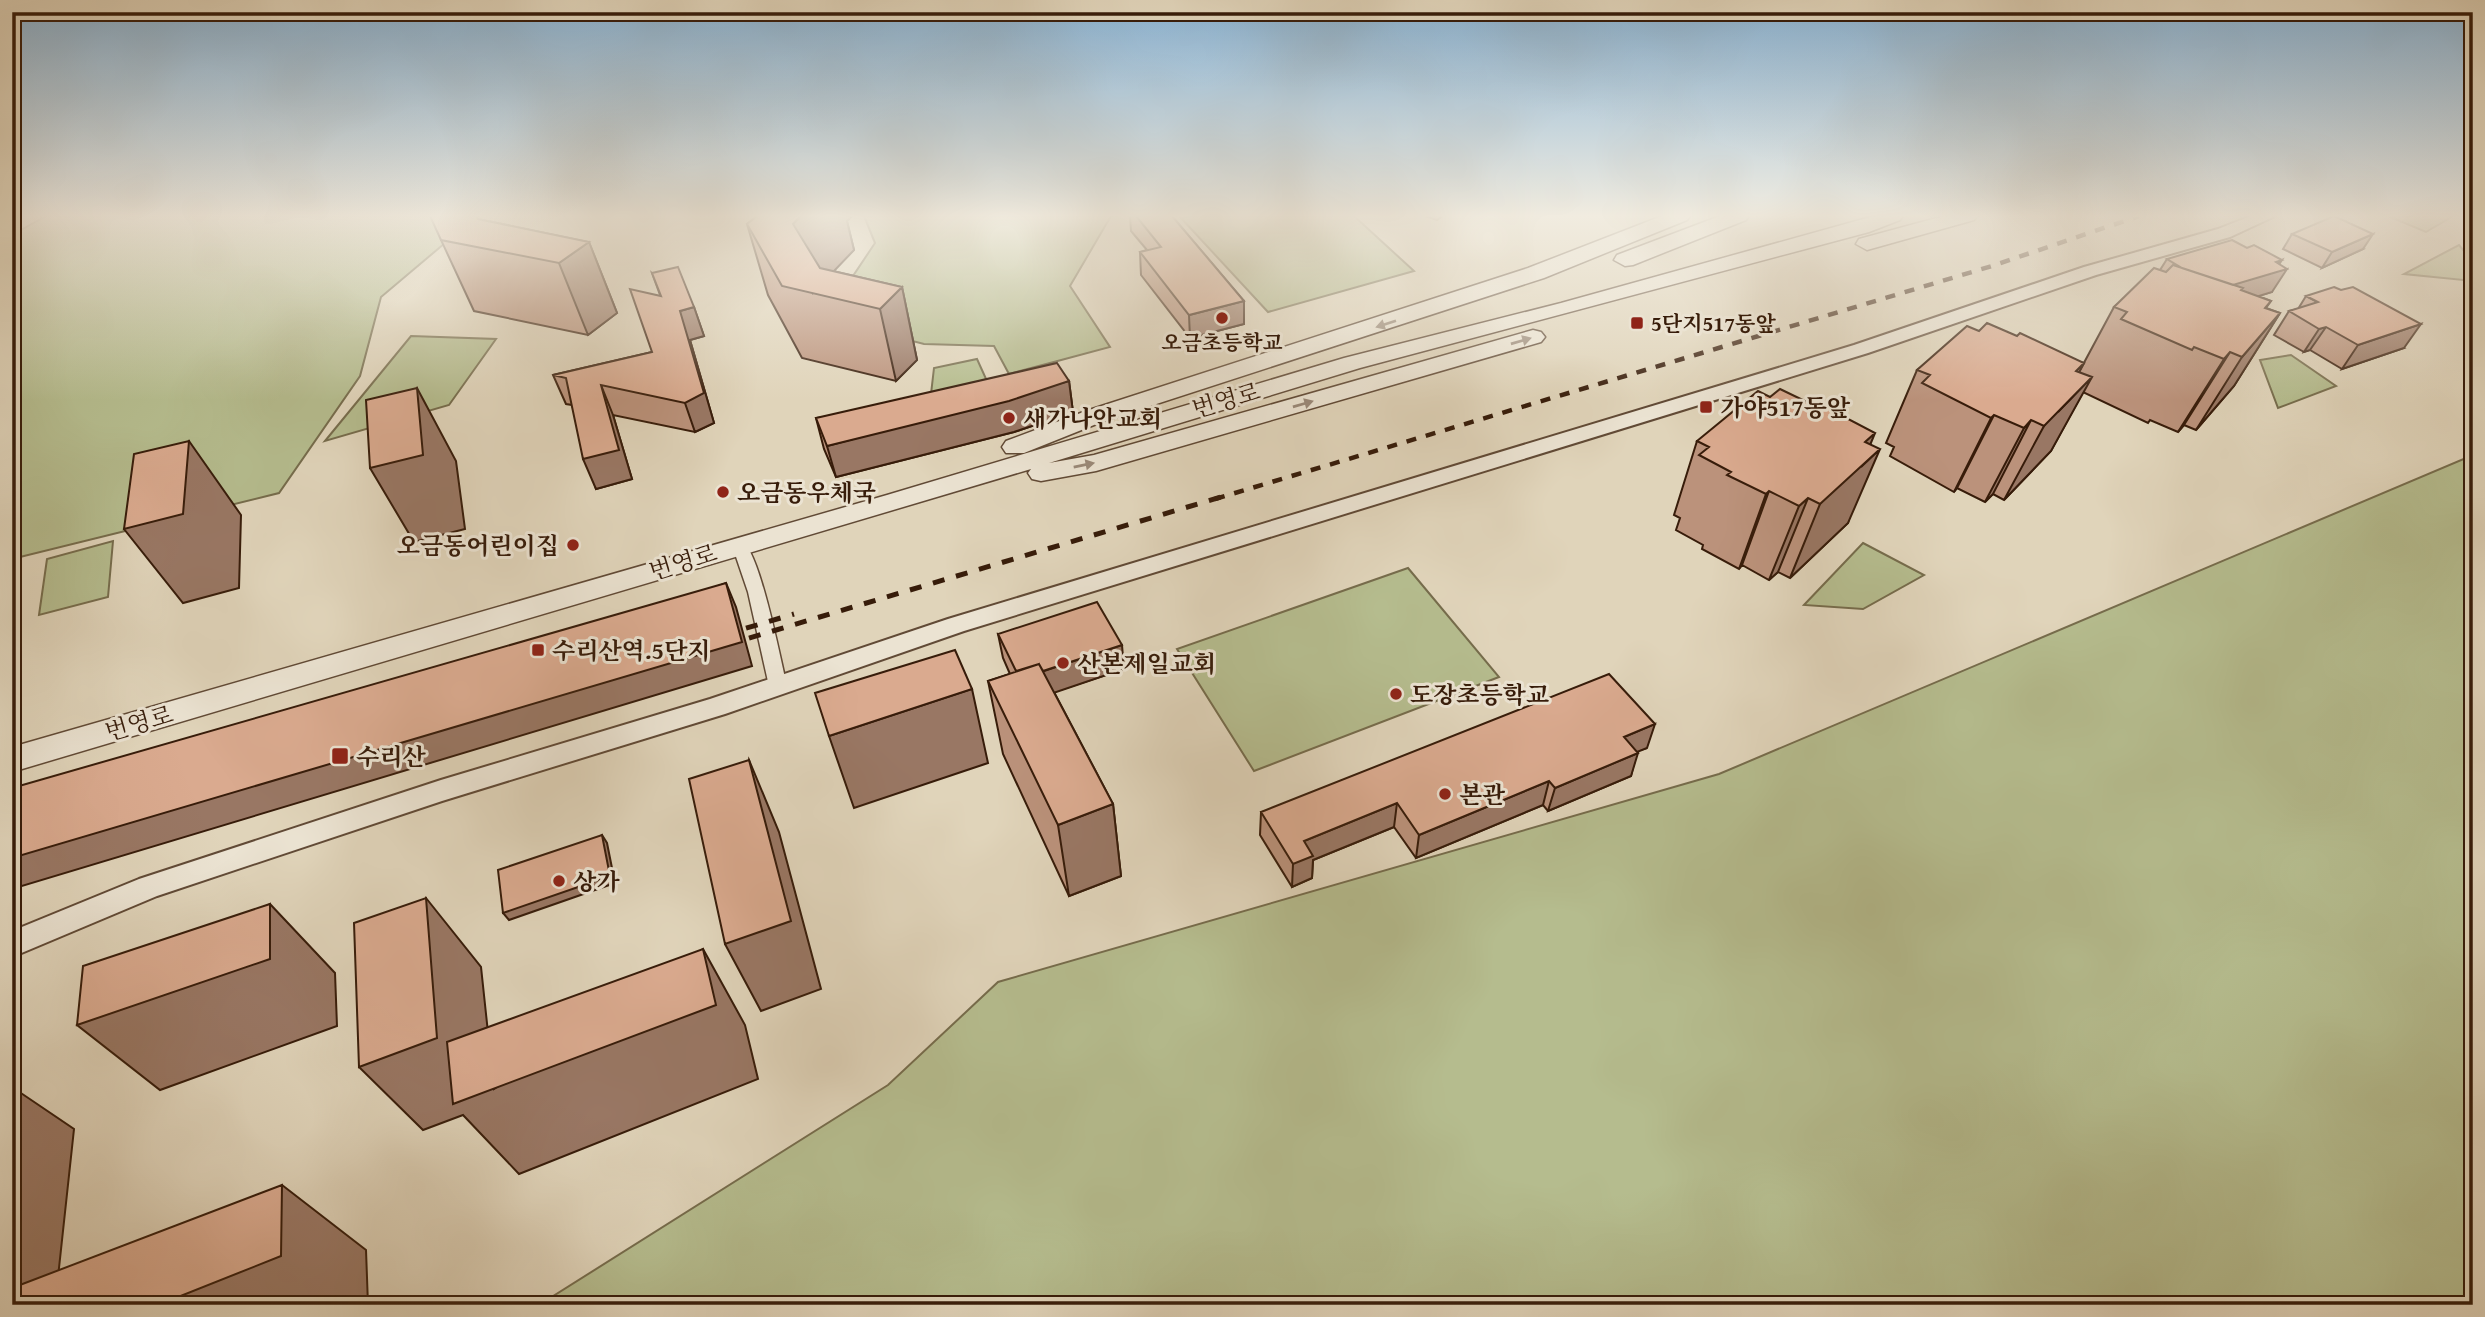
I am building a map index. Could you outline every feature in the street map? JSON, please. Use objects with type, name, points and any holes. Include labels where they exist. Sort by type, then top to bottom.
[{"type":"street","points":[[896,501],[1037,437],[1522,277]]},
{"type":"street","name":"번영로","points":[[1352,363],[1577,277]]},
{"type":"street","name":"번영로","points":[[12,760],[896,501],[1352,363],[1680,277]]},
{"type":"street","points":[[896,501],[1096,463],[1750,277]]},
{"type":"street","points":[[12,944],[149,887],[441,791],[778,686],[956,625],[1764,379],[2071,277]]},
{"type":"street","points":[[740,545],[756,592],[778,686]]},
{"type":"green space","points":[[12,277],[404,277],[381,297],[360,376],[279,493],[12,559]]},
{"type":"green space","points":[[1075,277],[1070,286],[1110,347],[1009,374],[994,346],[924,344],[870,330],[851,279]]},
{"type":"green space","points":[[1236,277],[1391,277],[1268,312]]},
{"type":"green space","points":[[2438,277],[2473,277],[2473,281]]},
{"type":"green space","points":[[411,336],[496,339],[449,405],[325,441]]},
{"type":"green space","points":[[2291,355],[2336,386],[2278,408],[2260,360]]},
{"type":"green space","points":[[977,359],[987,381],[931,394],[934,368]]},
{"type":"green space","points":[[2473,455],[2473,1305],[539,1305],[888,1085],[998,982],[1719,774]]},
{"type":"green space","points":[[113,541],[108,597],[39,615],[47,559]]},
{"type":"green space","points":[[1863,543],[1924,575],[1863,609],[1804,605]]},
{"type":"green space","points":[[1408,568],[1499,677],[1254,771],[1177,649]]},
{"type":"building","points":[[654,277],[682,277],[694,307],[680,311],[704,393],[685,403],[601,385],[619,450],[583,459],[566,378],[553,375],[652,352],[630,289],[661,296]]},
{"type":"building","points":[[777,277],[861,277],[902,287],[880,309],[782,286]]},
{"type":"building","points":[[1160,277],[1224,277],[1244,301],[1189,315]]},
{"type":"building","points":[[2144,277],[2211,277],[2271,301],[2265,308],[2280,313],[2242,357],[2230,352],[2224,359],[2194,347],[2192,350],[2121,319],[2127,312],[2114,307]]},
{"type":"building","points":[[2210,277],[2258,277],[2233,285]]},
{"type":"building","points":[[2334,287],[2341,290],[2353,287],[2421,324],[2358,345],[2326,327],[2319,329],[2289,311],[2318,302],[2306,296]]},
{"type":"building","points":[[1987,323],[2017,336],[2020,333],[2084,363],[2076,371],[2092,377],[2044,426],[2031,420],[2024,428],[1994,415],[1991,418],[1922,383],[1930,375],[1917,370],[1967,326],[1979,331]]},
{"type":"building","points":[[1057,363],[1069,381],[1009,401],[827,446],[816,418]]},
{"type":"building","points":[[417,388],[423,455],[370,468],[366,400]]},
{"type":"building","points":[[1780,389],[1809,403],[1812,400],[1875,433],[1865,442],[1880,449],[1820,504],[1808,498],[1799,506],[1769,491],[1766,494],[1727,475],[1731,472],[1699,455],[1709,447],[1697,441],[1758,391],[1770,397]]},
{"type":"building","points":[[189,441],[183,514],[124,529],[134,454]]},
{"type":"building","points":[[726,583],[742,642],[12,858],[12,788]]},
{"type":"building","points":[[1097,602],[1122,645],[1043,671],[1039,664],[1016,671],[998,634]]},
{"type":"building","points":[[955,650],[972,689],[829,736],[815,693]]},
{"type":"building","points":[[1039,664],[1113,804],[1058,825],[988,681]]},
{"type":"building","points":[[1609,674],[1655,724],[1624,737],[1638,753],[1555,788],[1549,781],[1419,835],[1397,803],[1304,841],[1313,856],[1293,864],[1261,812]]},
{"type":"building","points":[[749,760],[791,921],[725,944],[689,779]]},
{"type":"building","name":"상가","points":[[602,835],[610,876],[503,913],[498,870]]},
{"type":"building","points":[[426,898],[437,1038],[359,1067],[354,923]]},
{"type":"building","points":[[270,904],[270,959],[77,1025],[83,966]]},
{"type":"building","points":[[703,949],[716,1005],[453,1104],[447,1042]]},
{"type":"building","points":[[282,1185],[281,1256],[158,1305],[12,1305],[12,1288]]},
{"type":"railway","points":[[1215,499],[1954,277]]},
{"type":"railway","points":[[726,645],[1221,497]]},
{"type":"railway","points":[[723,635],[794,614]]},
{"type":"place","name":"오금초등학교","points":[[1222,318]]},
{"type":"place","name":"5단지517동앞","points":[[1637,323]]},
{"type":"place","name":"가야517동앞","points":[[1706,407]]},
{"type":"place","name":"새가나안교회","points":[[1009,418]]},
{"type":"place","name":"오금동우체국","points":[[723,492]]},
{"type":"place","name":"오금동어린이집","points":[[573,545]]},
{"type":"place","name":"수리산역.5단지","points":[[538,650]]},
{"type":"place","name":"산본제일교회","points":[[1063,663]]},
{"type":"place","name":"도장초등학교","points":[[1396,694]]},
{"type":"place","name":"수리산","points":[[340,756]]},
{"type":"place","name":"본관","points":[[1445,794]]},
{"type":"place","name":"상가","points":[[559,881]]}]
